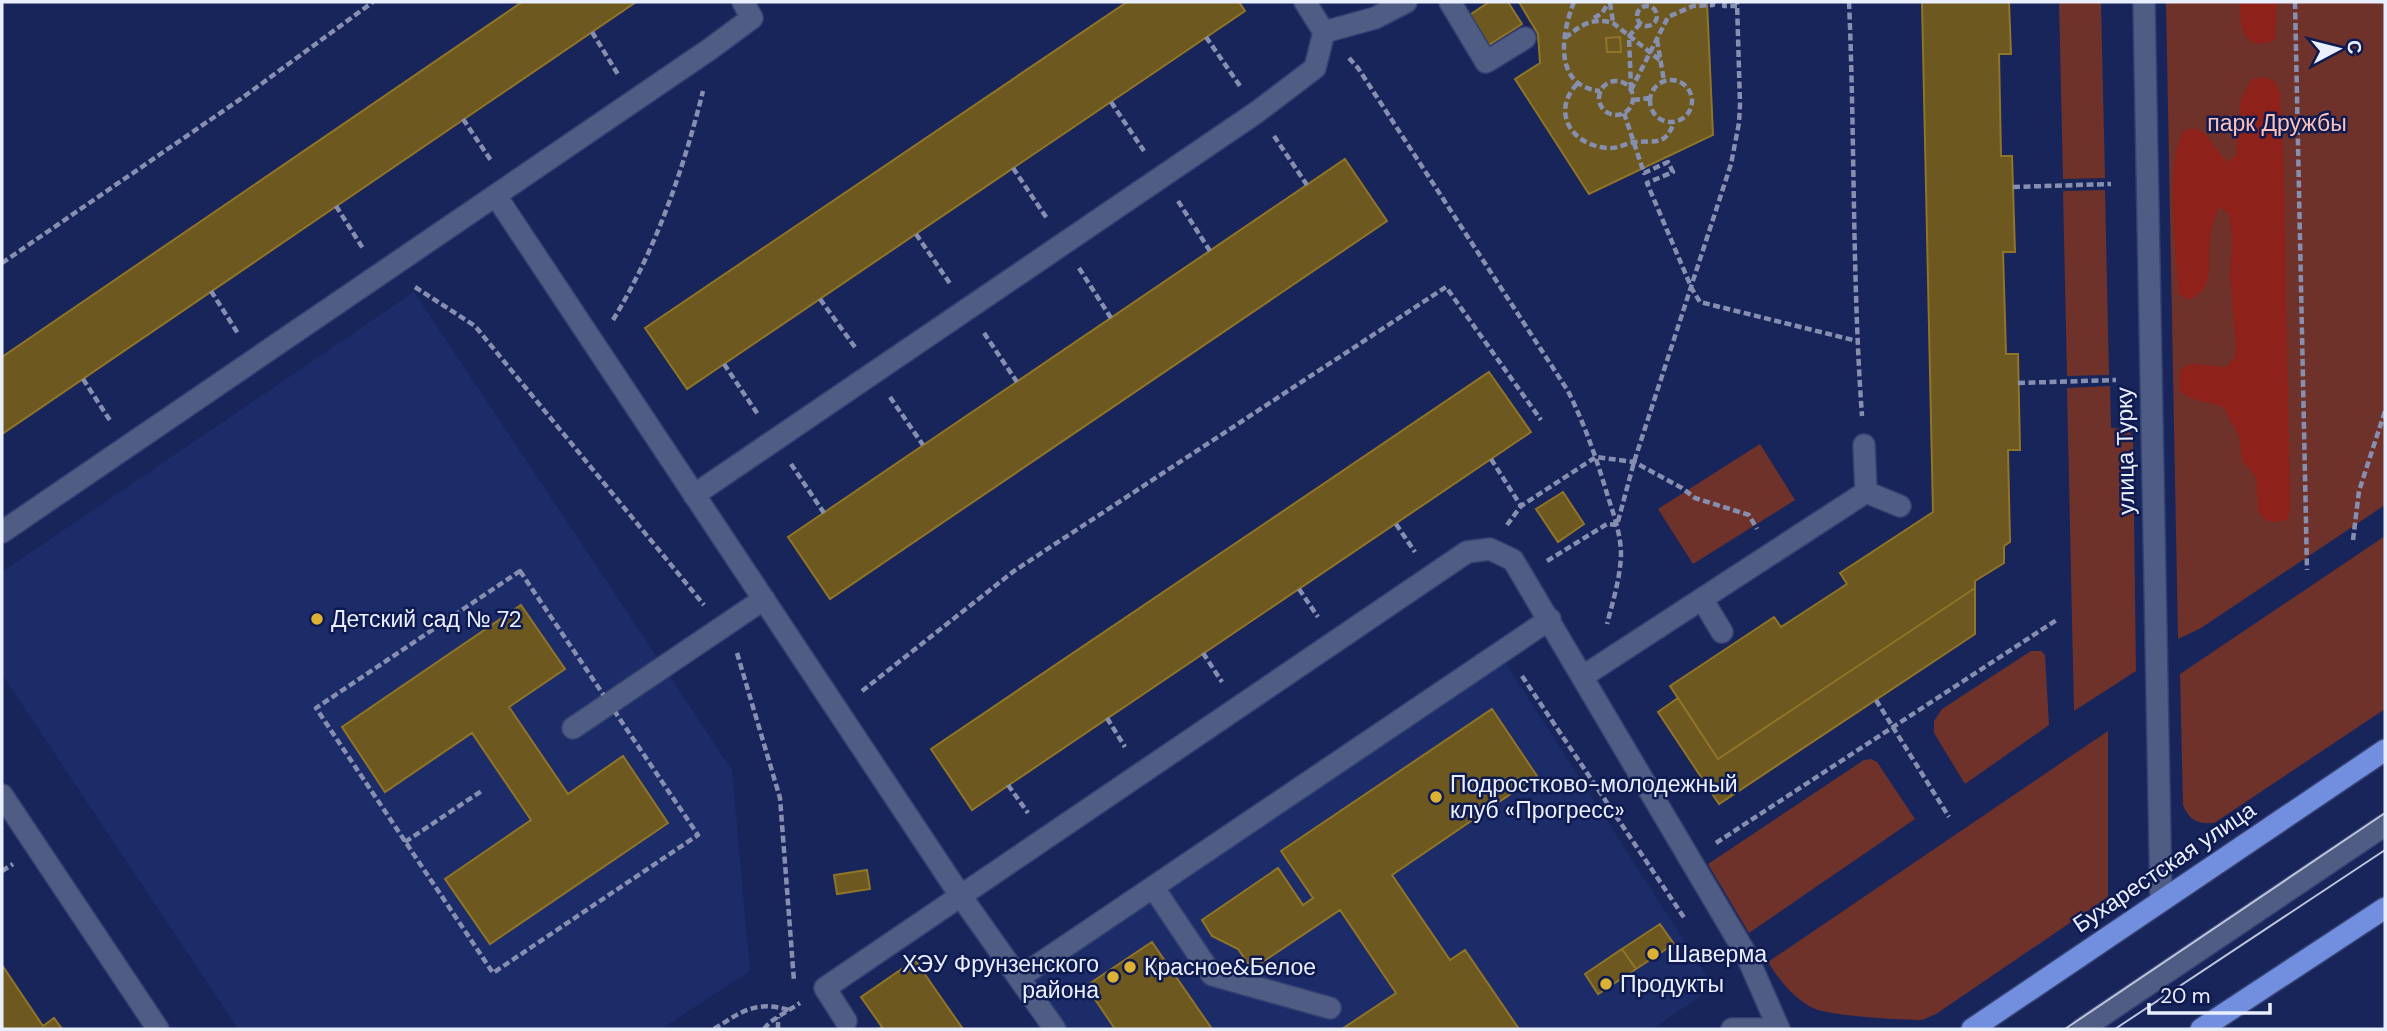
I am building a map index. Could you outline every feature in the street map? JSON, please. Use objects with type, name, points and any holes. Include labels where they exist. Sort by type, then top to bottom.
[{"type":"main road","name":"Бухарестская улица","points":[[1972,1029],[2385,750]]},
{"type":"main road","points":[[2201,1029],[2385,908]]},
{"type":"street","points":[[2,532],[710,49],[752,18],[743,2]]},
{"type":"street","points":[[694,495],[1257,112],[1315,68],[1324,32],[1305,2]]},
{"type":"street","points":[[1324,32],[1375,18],[1406,2]]},
{"type":"street","points":[[1450,2],[1486,62],[1525,38]]},
{"type":"street","name":"улица Турку","points":[[2144,2],[2161,900]]},
{"type":"street","points":[[503,192],[597,348],[960,895],[1055,1029]]},
{"type":"street","points":[[1864,445],[1866,492]]},
{"type":"street","points":[[1866,492],[1900,506]]},
{"type":"street","points":[[1582,677],[1866,492]]},
{"type":"street","points":[[846,1021],[825,988],[1466,552],[1490,549],[1513,560],[1550,619],[1746,954],[1779,1029]]},
{"type":"street","points":[[573,728],[764,599]]},
{"type":"street","points":[[1702,599],[1722,632]]},
{"type":"street","points":[[1020,977],[1550,619]]},
{"type":"street","points":[[2,795],[158,1029]]},
{"type":"street","points":[[2082,1029],[2385,825]]},
{"type":"street","points":[[1153,887],[1212,975],[1330,1008]]},
{"type":"street","points":[[1732,1029],[1770,1029]]},
{"type":"path","points":[[2,263],[242,98],[373,2]]},
{"type":"path","points":[[1574,2],[1564,38],[1566,63],[1573,81],[1600,91]]},
{"type":"path","points":[[1564,38],[1602,13],[1609,2]]},
{"type":"path","points":[[1609,2],[1613,23]]},
{"type":"path","points":[[1640,24],[1652,25],[1657,19],[1668,17],[1693,4],[1713,5],[1713,2]]},
{"type":"path","points":[[1617,524],[1634,462],[1731,164],[1740,123],[1737,4],[1724,6],[1724,2]]},
{"type":"path","points":[[1849,2],[1857,341],[1864,445]]},
{"type":"path","points":[[2295,2],[2307,570]]},
{"type":"path","points":[[1640,24],[1637,13],[1642,7],[1653,8],[1657,19]]},
{"type":"path","points":[[1631,90],[1668,17]]},
{"type":"path","points":[[1591,20],[1613,23],[1661,61]]},
{"type":"path","points":[[1631,90],[1623,82],[1612,81],[1603,86],[1599,102],[1604,111],[1614,116],[1629,110],[1633,100],[1629,36],[1640,24]]},
{"type":"path","points":[[592,32],[634,101]]},
{"type":"path","points":[[1324,32],[1358,68],[1568,391],[1580,414],[1617,524],[1621,552],[1619,582],[1600,647],[1582,677]]},
{"type":"path","points":[[1657,39],[1664,81]]},
{"type":"path","points":[[597,348],[644,263],[669,205],[690,145],[710,49]]},
{"type":"path","points":[[1577,84],[1569,93],[1563,112],[1565,119],[1575,133],[1595,145],[1605,148],[1619,147],[1633,142],[1648,143],[1665,139],[1674,123],[1688,115],[1692,108],[1691,93],[1680,81],[1664,81],[1657,85],[1650,98],[1653,114],[1659,119],[1674,123]]},
{"type":"path","points":[[1633,100],[1650,98]]},
{"type":"path","points":[[1624,113],[1644,173],[1668,162],[1673,172],[1647,183],[1700,302],[1857,341]]},
{"type":"path","points":[[463,119],[503,192]]},
{"type":"path","points":[[2013,187],[2111,184]]},
{"type":"path","points":[[337,206],[384,272],[475,326],[714,616],[728,624],[780,797],[794,984]]},
{"type":"path","points":[[837,710],[1014,571],[1446,287],[1541,420]]},
{"type":"path","points":[[211,291],[256,359]]},
{"type":"path","points":[[83,379],[127,447]]},
{"type":"path","points":[[2018,383],[2116,380]]},
{"type":"path","points":[[2353,540],[2359,491],[2385,411]]},
{"type":"path","points":[[1490,549],[1521,506],[1596,457],[1634,462],[1695,498],[1749,515],[1770,555]]},
{"type":"path","points":[[1491,459],[1521,506]]},
{"type":"path","points":[[1523,575],[1607,524],[1617,524]]},
{"type":"path","points":[[520,571],[698,835],[493,973],[405,842],[316,708],[520,571]]},
{"type":"path","points":[[1690,859],[2058,619]]},
{"type":"path","points":[[1513,682],[1521,676],[1690,926]]},
{"type":"path","points":[[1876,700],[1949,817]]},
{"type":"path","points":[[405,842],[483,790]]},
{"type":"path","points":[[795,995],[799,1004]]},
{"type":"path","points":[[713,1029],[752,1006],[775,1006],[789,1010]]},
{"type":"path","points":[[764,1029],[779,1017],[778,1029]]},
{"type":"shaded area","name":"Детский сад № 72","points":[[414,292],[732,770],[750,971],[661,1029],[238,1029],[2,674],[2,572]]},
{"type":"shaded area","points":[[1501,656],[1714,987],[1652,1029],[1054,1029],[1022,983]]},
{"type":"green space","points":[[2059,2],[2101,2],[2105,178],[2063,179]]},
{"type":"green space","name":"парк Дружбы","points":[[2166,2],[2385,2],[2385,505],[2201,628],[2178,639]]},
{"type":"green space","points":[[2240,2],[2277,2],[2275,40],[2256,43],[2249,40],[2242,28]]},
{"type":"green space","points":[[2266,77],[2275,82],[2280,93],[2284,175],[2290,508],[2288,519],[2277,522],[2265,520],[2258,511],[2256,477],[2242,460],[2239,436],[2223,407],[2189,398],[2180,391],[2182,368],[2192,364],[2226,367],[2234,359],[2236,348],[2230,275],[2232,238],[2229,215],[2220,207],[2211,235],[2207,283],[2197,296],[2187,300],[2178,293],[2173,210],[2174,166],[2183,131],[2193,128],[2204,133],[2227,162],[2236,155],[2241,99],[2252,79]]},
{"type":"green space","points":[[2105,190],[2109,375],[2067,376],[2063,191]]},
{"type":"green space","points":[[2110,386],[2111,428],[2126,429],[2133,436],[2136,671],[2074,711],[2067,388]]},
{"type":"green space","points":[[1760,444],[1795,500],[1693,564],[1658,509]]},
{"type":"green space","points":[[2385,536],[2385,709],[2214,823],[2194,820],[2183,805],[2180,674]]},
{"type":"green space","points":[[2031,651],[2041,651],[2045,655],[2049,725],[1965,784],[1934,733],[1934,721],[1942,709]]},
{"type":"green space","points":[[2108,731],[2108,897],[1936,1014],[1922,1020],[1821,1011],[1800,1000],[1777,976],[1768,962]]},
{"type":"green space","points":[[1864,760],[1877,762],[1915,819],[1749,933],[1708,864]]},
{"type":"building","points":[[522,2],[636,2],[2,434],[2,357]]},
{"type":"building","points":[[1127,2],[1239,2],[1245,11],[687,389],[645,328]]},
{"type":"building","points":[[1489,2],[1508,2],[1522,24],[1487,46],[1468,16]]},
{"type":"building","points":[[1519,2],[1707,2],[1713,135],[1589,194],[1515,79],[1540,63],[1538,34]]},
{"type":"building","points":[[1922,2],[2009,2],[2011,54],[1999,54],[2001,156],[2012,156],[2015,252],[2003,252],[2006,354],[2018,354],[2020,450],[2008,450],[2010,542],[2004,546],[2004,563],[1975,581],[1975,588],[1718,759],[1670,686],[1774,617],[1781,627],[1847,584],[1840,573],[1933,512]]},
{"type":"building","points":[[1620,37],[1621,52],[1607,52],[1606,38]]},
{"type":"building","points":[[1345,159],[1387,221],[830,599],[788,537]]},
{"type":"building","points":[[1489,372],[1531,432],[972,810],[931,749]]},
{"type":"building","points":[[1563,492],[1584,524],[1558,542],[1536,509]]},
{"type":"building","points":[[1975,588],[1975,634],[1719,804],[1658,712],[1678,698],[1718,759]]},
{"type":"building","points":[[521,605],[565,669],[509,707],[568,794],[623,756],[668,823],[490,944],[445,879],[531,820],[472,733],[385,792],[342,727]]},
{"type":"building","points":[[1492,709],[1537,776],[1392,875],[1450,960],[1465,950],[1519,1029],[1342,1029],[1396,993],[1340,910],[1252,969],[1238,949],[1212,936],[1202,920],[1278,868],[1303,905],[1313,898],[1281,851]]},
{"type":"building","points":[[867,870],[870,889],[837,894],[834,875]]},
{"type":"building","points":[[1660,924],[1674,944],[1636,969],[1622,949]]},
{"type":"building","points":[[1152,942],[1212,1029],[1115,1029],[1086,986]]},
{"type":"building","points":[[1622,949],[1636,969],[1598,994],[1585,974]]},
{"type":"building","points":[[915,960],[963,1029],[879,1029],[882,1027],[861,997]]},
{"type":"building","points":[[2,965],[43,1026],[54,1018],[62,1029],[2,1029]]},
{"type":"tram line","points":[[2065,1029],[2385,813]]},
{"type":"tram line","points":[[2115,1029],[2385,850]]},
{"type":"place","name":"Детский сад № 72","points":[[317,619]]},
{"type":"place","name":"Подростково-молодежный клуб «Прогресс»","points":[[1436,797]]},
{"type":"place","name":"Шаверма","points":[[1653,954]]},
{"type":"place","name":"Красное&Белое","points":[[1130,967]]},
{"type":"place","name":"ХЭУ Фрунзенского района","points":[[1113,977]]},
{"type":"place","name":"Продукты","points":[[1606,984]]}]
